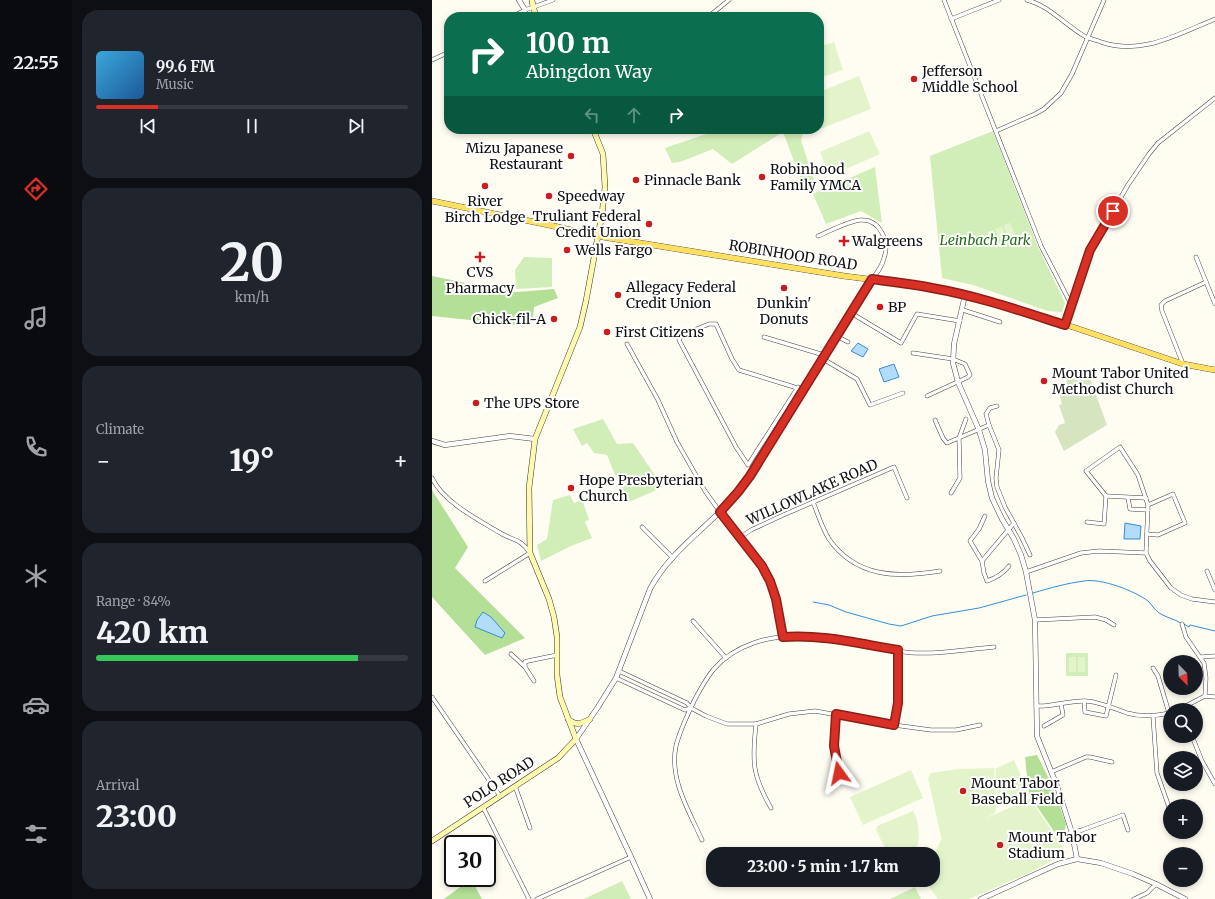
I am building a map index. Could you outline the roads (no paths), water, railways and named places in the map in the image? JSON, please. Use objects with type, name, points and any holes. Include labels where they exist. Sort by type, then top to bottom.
[{"type":"main road","points":[[532,0],[535,12]]},
{"type":"main road","points":[[576,739],[560,697],[557,638],[554,617],[549,599],[530,553],[529,488],[535,439],[580,327],[586,301],[605,187],[603,154],[595,134]]},
{"type":"main road","name":"ROBINHOOD ROAD","points":[[432,202],[597,236],[931,287],[1028,312],[1183,364],[1215,370]]},
{"type":"main road","points":[[567,718],[575,724],[590,719]]},
{"type":"main road","name":"POLO ROAD","points":[[432,841],[558,758],[576,739]]},
{"type":"street","points":[[519,0],[525,10]]},
{"type":"street","points":[[521,12],[553,0]]},
{"type":"street","points":[[715,12],[729,0]]},
{"type":"street","points":[[944,0],[1041,246],[1072,306]]},
{"type":"street","points":[[951,19],[999,0]]},
{"type":"street","points":[[1027,0],[1038,3],[1087,37],[1110,45],[1126,47],[1142,46],[1158,42],[1215,18]]},
{"type":"street","points":[[996,131],[1044,109],[1061,93],[1072,74],[1104,0]]},
{"type":"street","points":[[432,60],[444,54]]},
{"type":"street","points":[[1065,325],[1090,250],[1128,185],[1149,154],[1165,137],[1215,98]]},
{"type":"street","points":[[650,899],[576,739],[616,678],[650,589],[657,576],[673,558],[720,512],[738,492],[755,469],[850,312],[881,266],[886,250],[882,233],[873,223],[866,220],[857,221],[818,236]]},
{"type":"street","points":[[1196,257],[1215,304]]},
{"type":"street","points":[[1183,364],[1161,305],[1165,301],[1206,282]]},
{"type":"street","points":[[965,295],[963,310],[954,344],[953,359],[958,382],[979,430],[985,450],[988,481],[992,498],[1021,555],[1026,572],[1035,620],[1036,736],[1057,786],[1072,833],[1077,859]]},
{"type":"street","points":[[963,310],[1000,322]]},
{"type":"street","points":[[850,312],[901,343],[918,314],[960,321]]},
{"type":"street","points":[[755,469],[748,465],[736,447],[679,340],[682,334],[710,324],[716,324],[738,370],[804,390]]},
{"type":"street","points":[[836,336],[848,342]]},
{"type":"street","points":[[764,337],[824,357],[857,380],[870,405],[903,393]]},
{"type":"street","points":[[626,344],[658,400],[677,442],[720,512],[762,566],[770,581],[776,599],[783,637]]},
{"type":"street","points":[[913,353],[953,359],[965,364],[970,375],[927,396]]},
{"type":"street","points":[[748,465],[798,387]]},
{"type":"street","points":[[998,406],[987,411],[986,417],[999,450],[996,478],[1005,507],[1030,555]]},
{"type":"street","points":[[951,493],[960,478],[959,438],[966,419]]},
{"type":"street","points":[[935,420],[943,438],[947,443],[989,426]]},
{"type":"street","points":[[432,441],[445,445],[510,436],[535,439]]},
{"type":"street","points":[[1087,522],[1104,524],[1106,496],[1086,471],[1120,447],[1138,475],[1148,505],[1146,553],[1150,561],[1171,588],[1181,595],[1192,599],[1215,602]]},
{"type":"street","name":"WILLOWLAKE ROAD","points":[[739,538],[751,530],[894,467],[907,498]]},
{"type":"street","points":[[432,478],[444,495],[504,535],[524,544],[530,553],[485,582]]},
{"type":"street","points":[[1147,534],[1158,535],[1186,523],[1173,494],[1148,505]]},
{"type":"street","points":[[1106,496],[1146,498]]},
{"type":"street","points":[[1128,498],[1130,509],[1148,510]]},
{"type":"street","points":[[813,502],[829,539],[845,557],[858,565],[873,572],[886,574],[916,575],[940,571]]},
{"type":"street","points":[[985,516],[979,529],[970,540],[982,562],[987,581],[1000,575],[1009,566]]},
{"type":"street","points":[[982,562],[1014,523]]},
{"type":"street","points":[[642,527],[673,558]]},
{"type":"street","points":[[1026,572],[1081,553],[1099,551],[1146,553]]},
{"type":"street","points":[[1206,571],[1215,590]]},
{"type":"street","points":[[1035,620],[1095,617],[1106,620],[1114,626]]},
{"type":"street","points":[[693,621],[726,658]]},
{"type":"street","points":[[1182,624],[1186,637],[1200,655]]},
{"type":"street","points":[[702,840],[679,786],[675,766],[676,747],[680,732],[703,683],[713,670],[739,648],[756,642],[783,637],[803,636],[826,638],[915,653],[994,647]]},
{"type":"street","points":[[894,725],[898,703],[898,650]]},
{"type":"street","points":[[510,654],[525,667],[534,681]]},
{"type":"street","points":[[525,667],[526,661],[557,655]]},
{"type":"street","points":[[1203,657],[1215,656]]},
{"type":"street","points":[[1203,663],[1206,671],[1205,696]]},
{"type":"street","points":[[1153,668],[1158,676],[1167,703]]},
{"type":"street","points":[[619,671],[687,703],[691,708],[706,716],[728,724],[756,724],[789,714],[815,711],[931,730],[950,730],[980,725]]},
{"type":"street","points":[[1084,701],[1085,712],[1106,716],[1116,675]]},
{"type":"street","points":[[616,678],[685,710],[691,708]]},
{"type":"street","points":[[1193,703],[1205,696],[1215,697]]},
{"type":"street","points":[[432,697],[500,796]]},
{"type":"street","points":[[1036,706],[1044,707],[1084,701],[1108,706],[1129,713],[1153,716],[1163,714]]},
{"type":"street","points":[[1044,726],[1063,715],[1061,704]]},
{"type":"street","points":[[836,714],[834,746],[837,766],[842,781]]},
{"type":"street","points":[[1153,716],[1157,773],[1166,799]]},
{"type":"street","points":[[756,724],[753,754],[755,775],[762,794],[771,808]]},
{"type":"street","points":[[1195,743],[1202,761],[1215,784]]},
{"type":"street","points":[[1051,772],[1090,757],[1112,762]]},
{"type":"street","points":[[515,786],[530,828]]},
{"type":"street","points":[[483,807],[529,899]]},
{"type":"street","points":[[1072,833],[1122,815],[1128,830]]},
{"type":"street","points":[[538,899],[631,857]]},
{"type":"street","points":[[981,899],[1058,864],[1077,859],[1115,867],[1156,884],[1185,899]]},
{"type":"street","points":[[1134,899],[1146,894],[1156,884]]},
{"type":"water","points":[[858,343],[868,349],[863,357],[851,351]]},
{"type":"water","points":[[894,364],[899,377],[884,382],[879,369]]},
{"type":"water","points":[[1125,523],[1141,526],[1140,539],[1124,539]]},
{"type":"water","points":[[483,612],[491,617],[505,633],[502,638],[475,627],[477,620]]},
{"type":"waterway","points":[[1033,593],[1078,582],[1099,581],[1118,586],[1135,593],[1148,601],[1159,613],[1181,623]]},
{"type":"waterway","points":[[813,602],[829,605],[846,612],[901,626],[932,616],[979,608],[1026,595]]},
{"type":"waterway","points":[[1184,624],[1189,627],[1190,625],[1215,631]]},
{"type":"place","name":"Jefferson Middle School","points":[[914,79]]},
{"type":"place","name":"Mizu Japanese Restaurant","points":[[571,156]]},
{"type":"place","name":"Robinhood Family YMCA","points":[[762,177]]},
{"type":"place","name":"Pinnacle Bank","points":[[636,180]]},
{"type":"place","name":"River Birch Lodge","points":[[485,186]]},
{"type":"place","name":"Speedway","points":[[549,196]]},
{"type":"place","name":"Truliant Federal Credit Union","points":[[649,224]]},
{"type":"place","name":"Walgreens","points":[[844,241]]},
{"type":"place","name":"Wells Fargo","points":[[567,250]]},
{"type":"place","name":"CVS Pharmacy","points":[[480,257]]},
{"type":"place","name":"Dunkin' Donuts","points":[[784,288]]},
{"type":"place","name":"Allegacy Federal Credit Union","points":[[618,295]]},
{"type":"place","name":"BP","points":[[880,307]]},
{"type":"place","name":"Chick-fil-A","points":[[554,319]]},
{"type":"place","name":"First Citizens","points":[[607,332]]},
{"type":"place","name":"Mount Tabor United Methodist Church","points":[[1044,381]]},
{"type":"place","name":"The UPS Store","points":[[476,403]]},
{"type":"place","name":"Hope Presbyterian Church","points":[[571,488]]},
{"type":"place","name":"Mount Tabor Baseball Field","points":[[963,791]]},
{"type":"place","name":"Mount Tabor Stadium","points":[[1000,845]]},
{"type":"park label","name":"Leinbach Park","points":[[985,240]]}]
